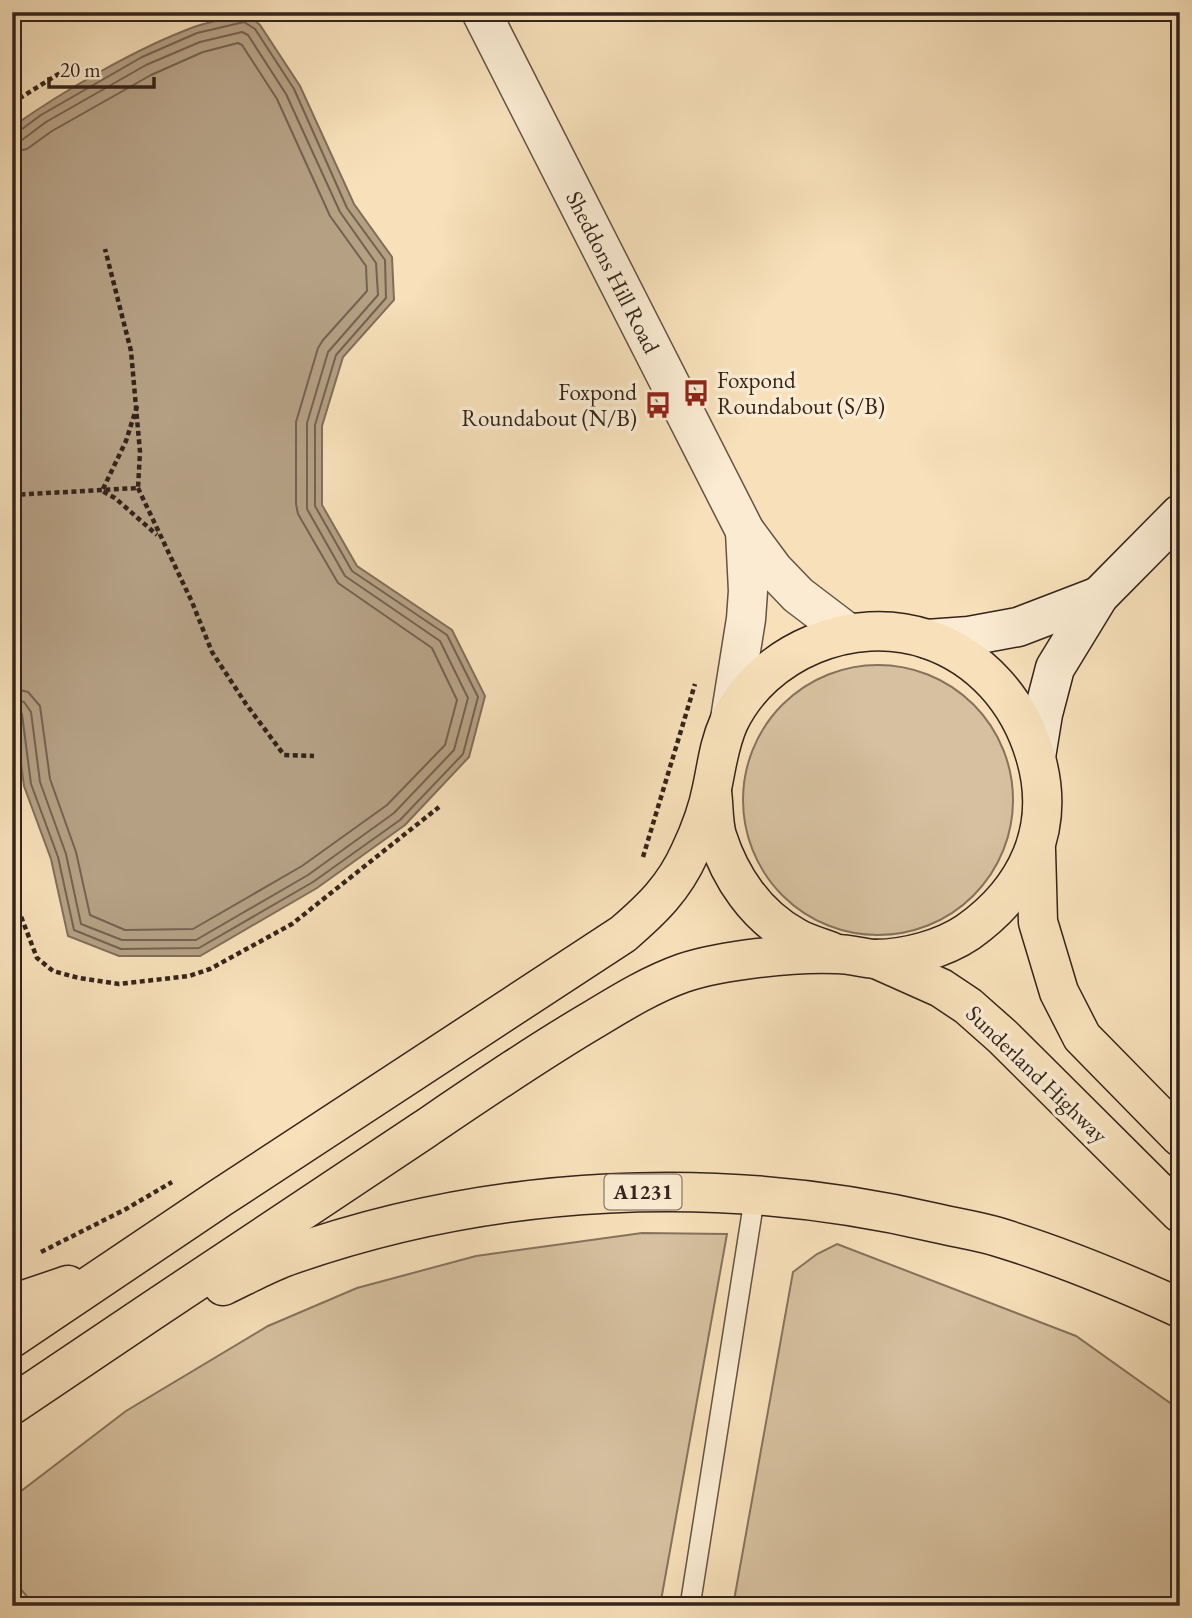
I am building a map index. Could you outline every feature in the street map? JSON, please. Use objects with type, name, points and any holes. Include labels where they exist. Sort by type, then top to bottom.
[{"type":"highway","points":[[12,1338],[623,934],[658,904],[690,851],[712,790],[717,754],[730,719],[751,688],[788,657],[812,644],[848,633],[887,631],[927,639],[964,657],[995,680],[1021,718],[1036,757],[1041,785],[1041,816],[1036,848],[1038,922],[1059,992],[1082,1037],[1180,1137]]},
{"type":"highway","points":[[712,790],[717,833],[733,874],[743,890],[759,910],[794,937],[835,953],[876,959],[923,952],[961,937],[995,912],[1016,887],[1036,848]]},
{"type":"highway","name":"A1231","points":[[12,1405],[487,1087],[638,993],[685,973],[750,959],[835,953]]},
{"type":"highway","name":"Sunderland Highway","points":[[876,959],[941,988],[968,1006],[1003,1037],[1180,1213]]},
{"type":"highway","name":"A1231","points":[[112,1337],[284,1258],[375,1230],[469,1209],[564,1196],[659,1191],[755,1194],[877,1209],[997,1237],[1113,1277],[1180,1308]]},
{"type":"highway","points":[[12,1304],[107,1275]]},
{"type":"street","name":"Sheddons Hill Road","points":[[481,12],[745,531]]},
{"type":"street","points":[[1036,757],[1043,714],[1055,668],[1099,596],[1180,514]]},
{"type":"street","points":[[745,531],[797,595],[848,633]]},
{"type":"street","points":[[730,719],[746,619],[748,591],[745,531]]},
{"type":"street","points":[[927,639],[970,636],[1018,627],[1099,596]]},
{"type":"lane","points":[[690,1606],[755,1194]]},
{"type":"path","points":[[12,103],[60,73]]},
{"type":"path","points":[[105,249],[131,351],[141,452],[138,488],[192,602],[212,652],[246,704],[284,755],[314,756]]},
{"type":"path","points":[[102,491],[126,441],[138,404]]},
{"type":"path","points":[[12,495],[138,488]]},
{"type":"path","points":[[102,491],[115,498],[160,538]]},
{"type":"path","points":[[641,863],[696,682]]},
{"type":"path","points":[[12,893],[37,958],[54,971],[119,984],[189,976],[210,969],[292,924],[439,807]]},
{"type":"path","points":[[30,1258],[126,1209],[183,1176]]},
{"type":"shaded area","points":[[878,665],[904,668],[930,676],[953,688],[973,705],[990,725],[1002,748],[1010,774],[1013,800],[1010,826],[1002,852],[990,875],[973,895],[953,912],[930,924],[904,932],[878,935],[852,932],[826,924],[803,912],[783,895],[766,875],[754,852],[746,826],[743,800],[746,774],[754,748],[766,725],[783,705],[803,688],[826,676],[852,668]]},
{"type":"shaded area","points":[[642,1233],[727,1234],[660,1606],[35,1606],[12,1579],[12,1498],[126,1411],[268,1326],[357,1288],[476,1256]]},
{"type":"shaded area","points":[[837,1244],[1076,1336],[1180,1410],[1180,1606],[733,1606],[793,1272],[817,1254]]},
{"type":"water","points":[[247,14],[260,25],[300,86],[354,204],[392,257],[394,300],[343,357],[322,426],[322,505],[357,566],[452,630],[485,696],[469,757],[405,825],[317,888],[200,956],[119,956],[68,936],[51,859],[24,786],[12,695],[12,127],[76,85],[148,47],[194,27]]},
{"type":"place","name":"Foxpond Roundabout (S/B)","points":[[696,393]]},
{"type":"place","name":"Foxpond Roundabout (N/B)","points":[[658,405]]}]
